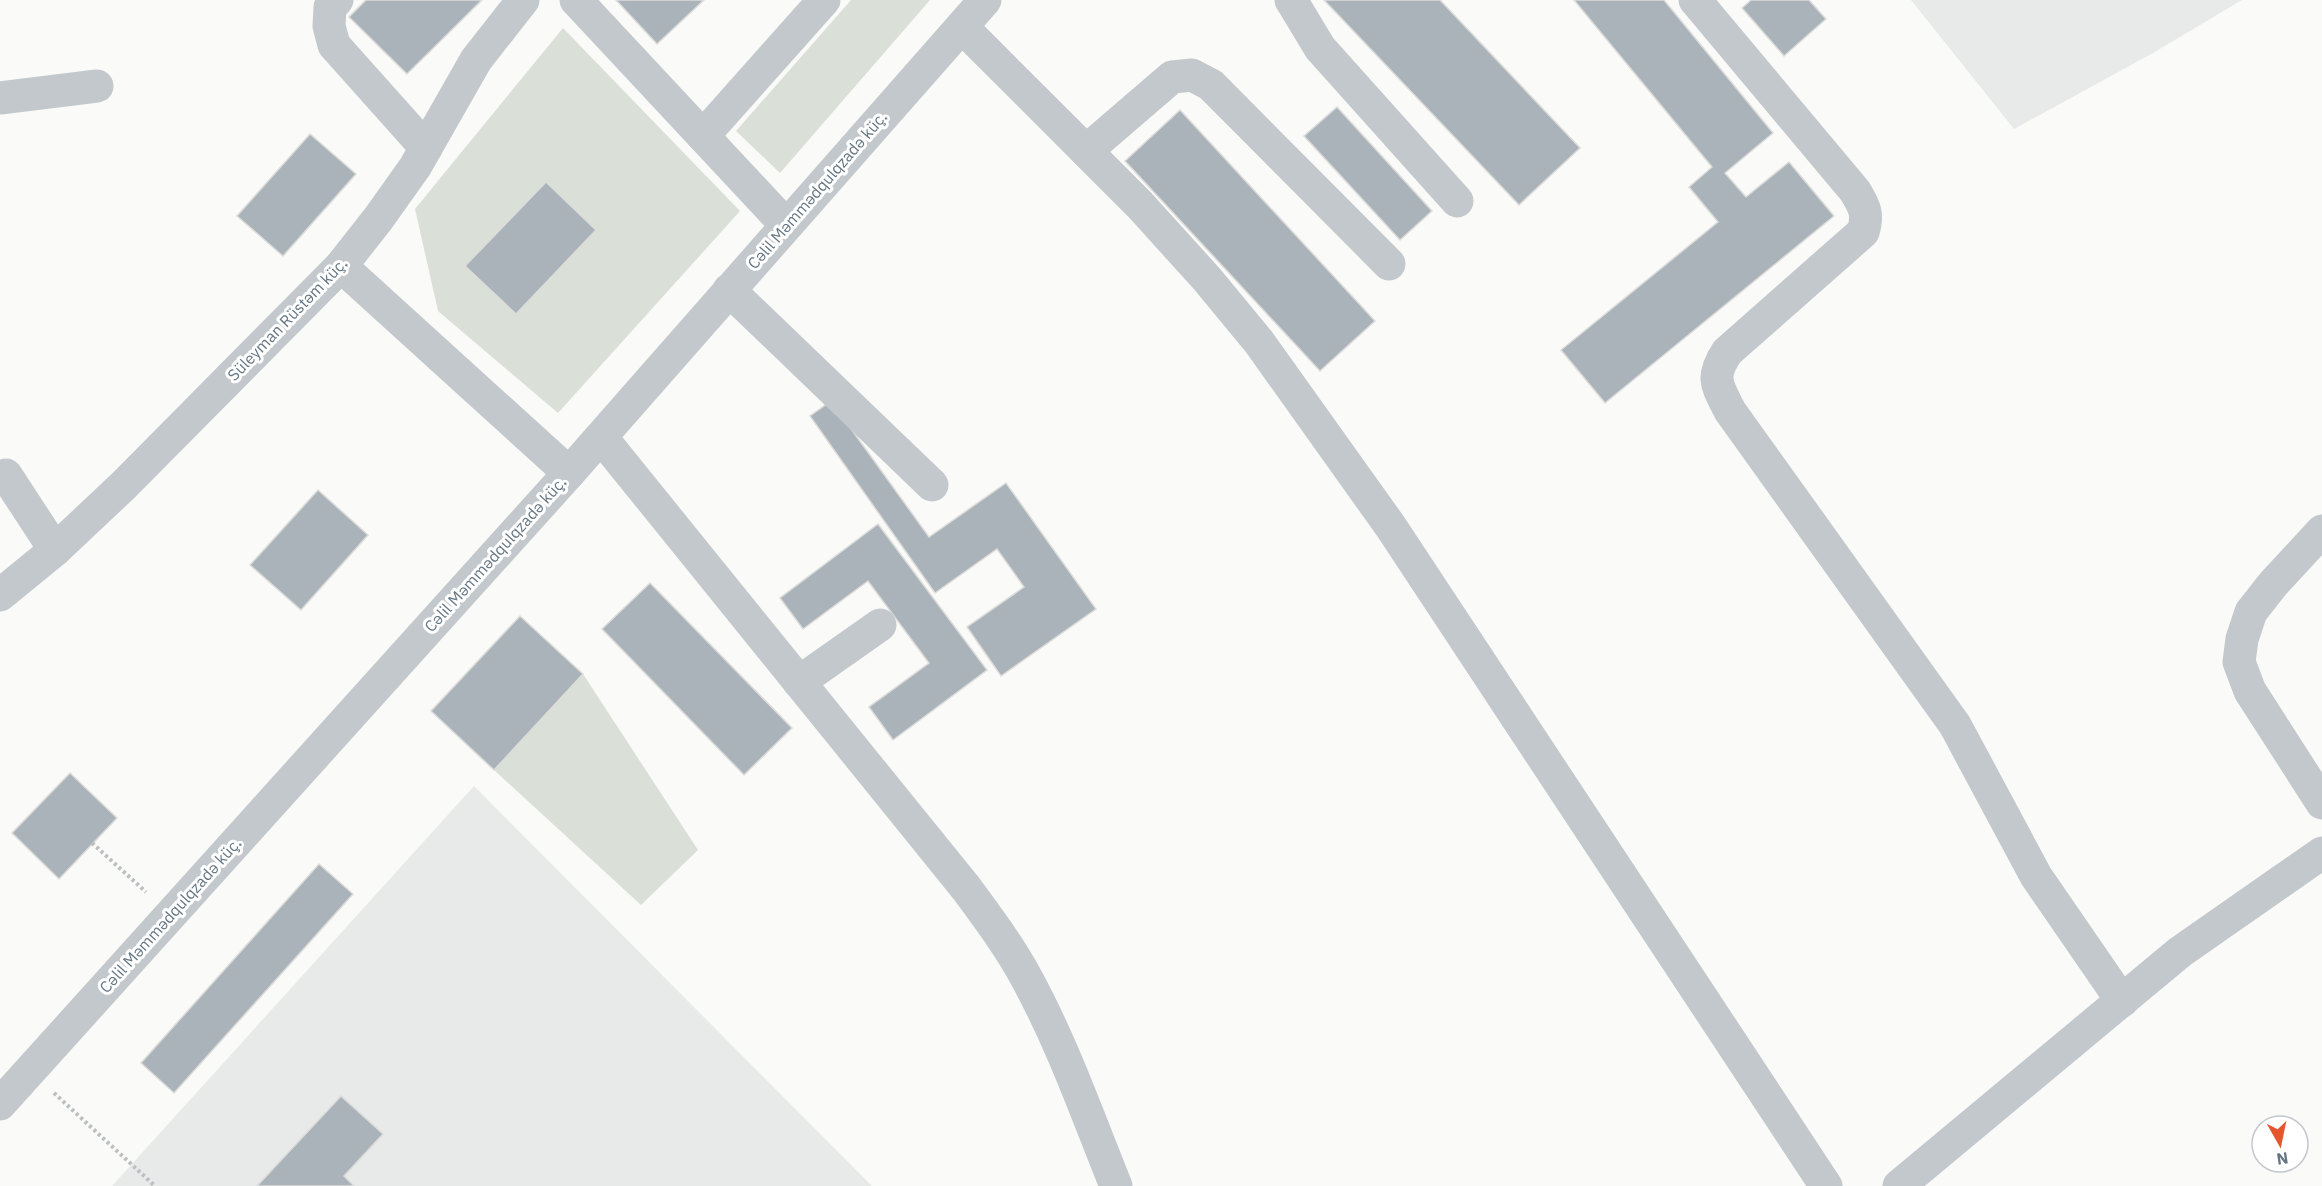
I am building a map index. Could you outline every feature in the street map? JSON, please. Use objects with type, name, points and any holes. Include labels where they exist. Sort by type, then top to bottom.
[{"type":"street","points":[[336,0],[330,7],[329,26],[334,45],[426,148]]},
{"type":"street","name":"Süleyman Rüstəm küç.","points":[[0,595],[55,549],[124,485],[341,266],[378,219],[426,148],[476,60],[523,0]]},
{"type":"street","points":[[576,0],[786,225]]},
{"type":"street","points":[[703,136],[824,0]]},
{"type":"street","name":"Cəlil Məmmədqulqzadə küç.","points":[[0,1104],[569,473],[985,0]]},
{"type":"street","points":[[1291,0],[1320,48],[1457,201]]},
{"type":"street","points":[[1695,0],[1855,191],[1865,208],[1867,221],[1863,232],[1727,352],[1716,368],[1718,387],[1730,411],[1955,725],[2036,876],[2122,1001]]},
{"type":"street","points":[[962,27],[1155,221],[1259,342],[1384,517],[1826,1186]]},
{"type":"street","points":[[1086,151],[1172,76],[1192,75],[1211,85],[1389,264]]},
{"type":"street","points":[[0,98],[97,86]]},
{"type":"street","points":[[341,266],[569,473]]},
{"type":"street","points":[[729,290],[932,485]]},
{"type":"street","points":[[601,437],[966,888],[995,928],[1027,979],[1056,1037],[1116,1186]]},
{"type":"street","points":[[6,475],[55,549]]},
{"type":"street","points":[[2322,531],[2273,584],[2251,612],[2242,639],[2239,662],[2250,691],[2322,803]]},
{"type":"street","points":[[799,682],[880,625]]},
{"type":"street","points":[[1899,1186],[2180,952],[2322,853]]},
{"type":"path","points":[[92,843],[171,915]]},
{"type":"path","points":[[30,1070],[155,1186]]},
{"type":"shaded area","points":[[851,0],[930,0],[780,173],[736,131]]},
{"type":"shaded area","points":[[1911,0],[2242,0],[2153,53],[2014,129]]},
{"type":"shaded area","points":[[563,28],[740,211],[558,413],[438,311],[415,209]]},
{"type":"shaded area","points":[[583,674],[698,850],[641,905],[494,770]]},
{"type":"shaded area","points":[[474,786],[872,1186],[112,1186]]},
{"type":"building","points":[[366,0],[482,0],[407,74],[349,17]]},
{"type":"building","points":[[616,0],[704,0],[657,44]]},
{"type":"building","points":[[1324,0],[1440,0],[1580,148],[1519,205]]},
{"type":"building","points":[[1574,0],[1664,0],[1773,133],[1725,173],[1746,197],[1789,162],[1834,216],[1605,403],[1561,350],[1718,222],[1689,187],[1712,167]]},
{"type":"building","points":[[1751,0],[1809,0],[1826,19],[1784,56],[1742,8]]},
{"type":"building","points":[[1337,107],[1432,211],[1400,240],[1304,136]]},
{"type":"building","points":[[1180,110],[1375,321],[1320,371],[1125,161]]},
{"type":"building","points":[[310,134],[356,174],[283,256],[237,216]]},
{"type":"building","points":[[546,182],[596,230],[516,314],[465,266]]},
{"type":"building","points":[[831,401],[929,537],[1006,483],[1096,609],[1001,676],[967,627],[1024,587],[997,549],[935,593],[810,416]]},
{"type":"building","points":[[318,490],[368,535],[301,610],[250,565]]},
{"type":"building","points":[[878,524],[987,670],[893,740],[869,707],[929,663],[868,581],[803,629],[780,598]]},
{"type":"building","points":[[650,583],[792,728],[744,775],[602,629]]},
{"type":"building","points":[[520,616],[583,674],[494,770],[431,711]]},
{"type":"building","points":[[70,773],[117,818],[59,879],[12,833]]},
{"type":"building","points":[[319,864],[353,894],[174,1093],[141,1063]]},
{"type":"building","points":[[341,1096],[383,1134],[344,1176],[354,1186],[257,1186]]}]
